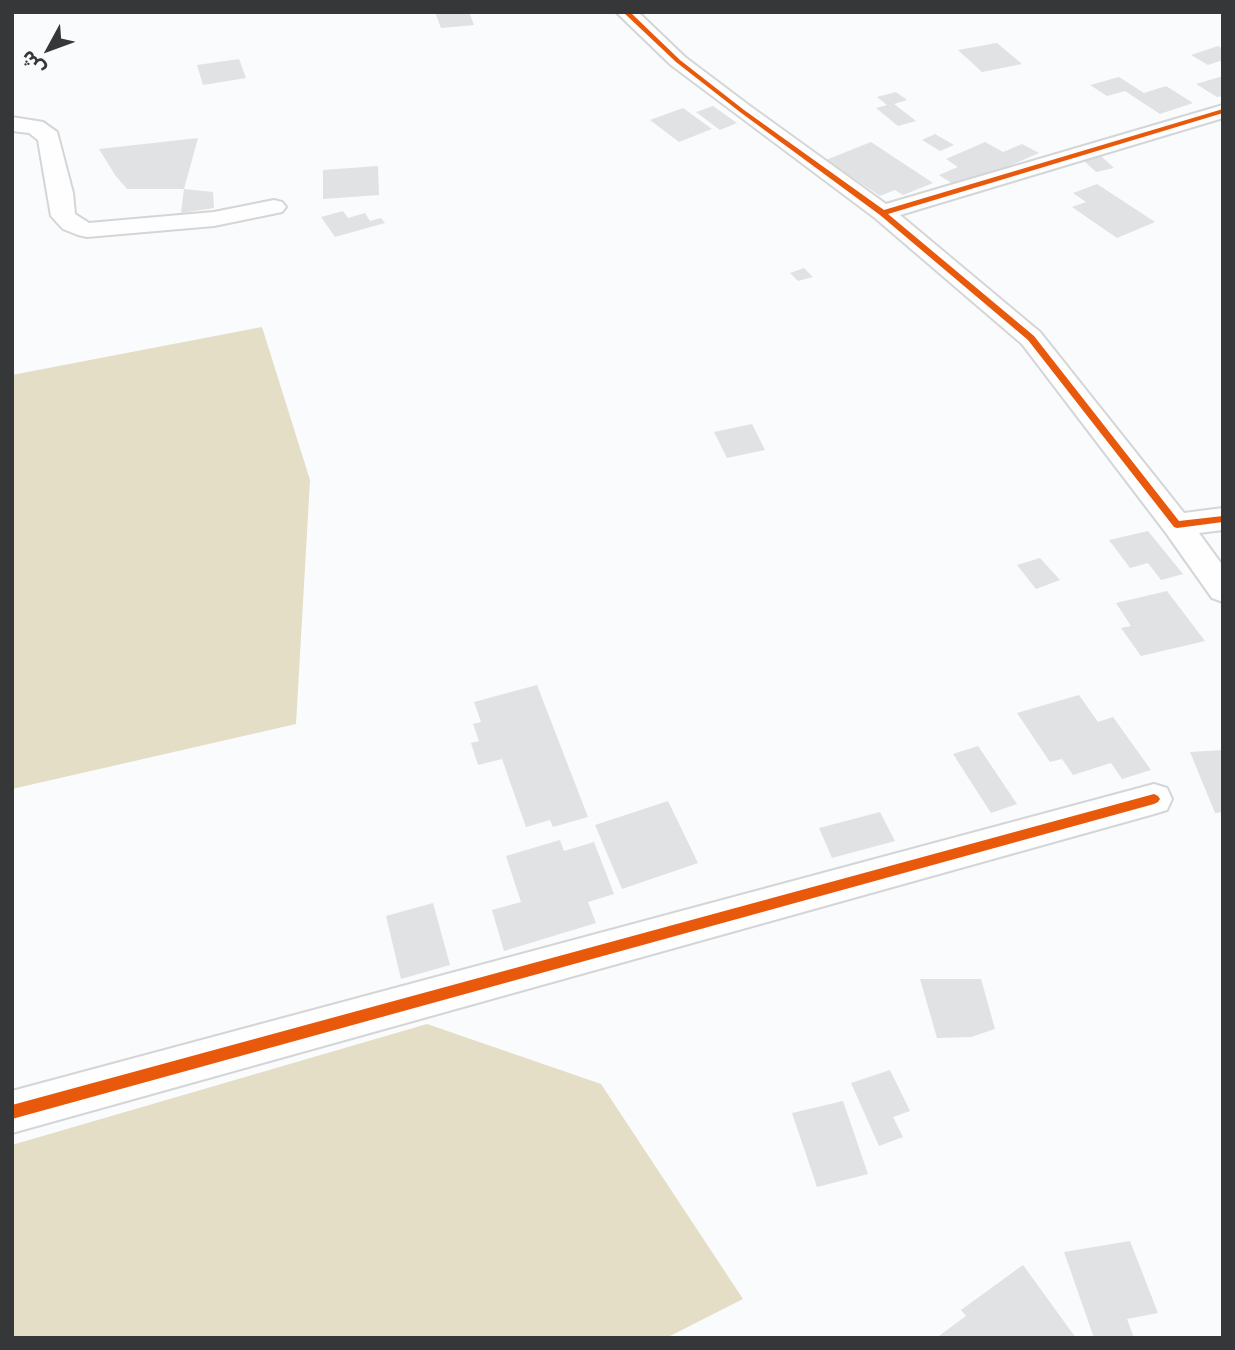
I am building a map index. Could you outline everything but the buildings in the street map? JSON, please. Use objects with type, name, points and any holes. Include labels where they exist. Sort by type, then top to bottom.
[{"type":"street","points":[[626,12],[678,61],[883,213],[1031,338],[1177,525],[1223,590]]},
{"type":"street","points":[[883,213],[1223,111]]},
{"type":"street","points":[[12,124],[35,127],[49,137],[63,216],[71,224],[88,230],[214,219],[274,207]]},
{"type":"street","points":[[1177,525],[1223,519]]},
{"type":"street","points":[[12,1112],[1154,799]]},
{"type":"shaded area","points":[[262,327],[310,480],[296,724],[12,789],[12,375]]},
{"type":"shaded area","points":[[427,1024],[601,1084],[743,1299],[666,1338],[12,1338],[12,1145]]},
{"type":"cycle path","points":[[626,12],[678,61],[883,213],[1223,111]]},
{"type":"cycle path","points":[[883,213],[1031,338],[1177,525],[1223,519]]},
{"type":"cycle path","points":[[12,1112],[1154,799]]}]
